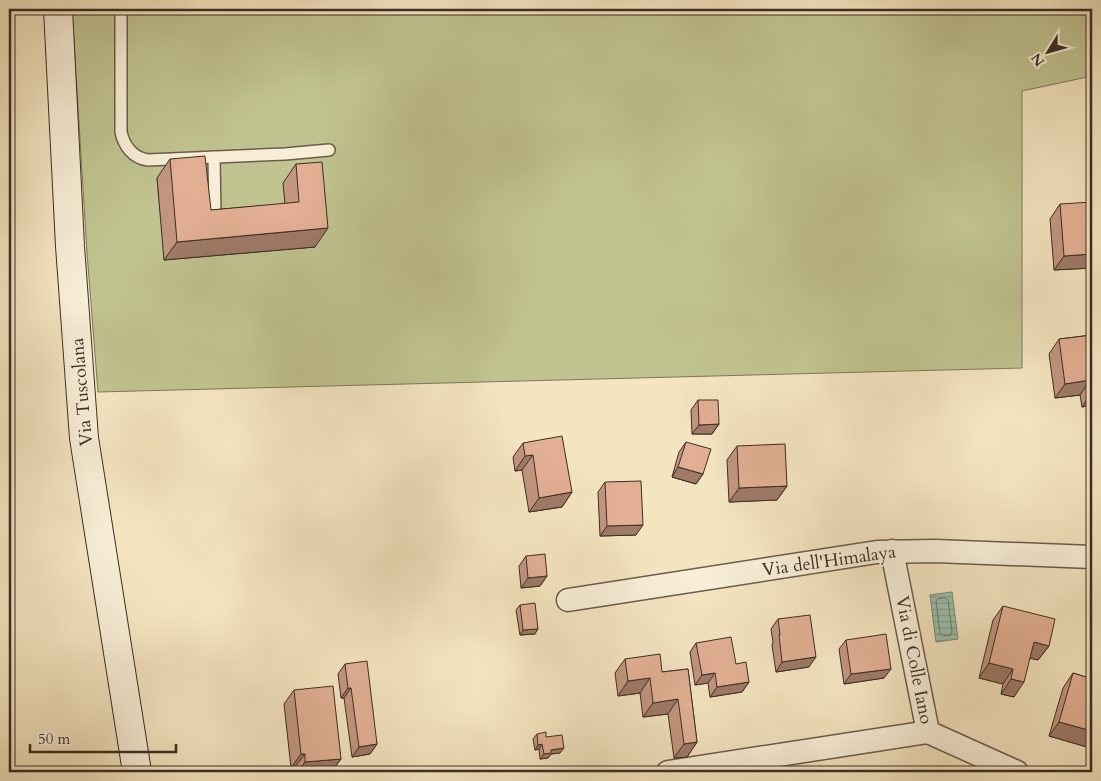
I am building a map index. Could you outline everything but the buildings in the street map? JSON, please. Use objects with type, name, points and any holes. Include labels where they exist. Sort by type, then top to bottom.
[{"type":"main road","name":"Via Tuscolana","points":[[58,9],[70,246],[84,438],[137,772]]},
{"type":"street","name":"Via dell'Himalaya","points":[[568,600],[892,551],[950,551],[1092,557]]},
{"type":"street","name":"Via di Colle Iano","points":[[892,551],[928,732],[1016,772]]},
{"type":"street","points":[[668,772],[928,732]]},
{"type":"lane","points":[[121,9],[121,132],[126,146],[136,156],[143,159],[214,157],[329,150]]},
{"type":"lane","points":[[214,157],[216,216]]},
{"type":"shaded area","points":[[72,9],[1092,9],[1092,76],[1022,91],[1022,368],[98,392],[87,253]],"holes":[[[157,178],[197,229],[286,221],[165,260]]]},
{"type":"water","points":[[952,592],[958,639],[936,642],[930,595]]}]
